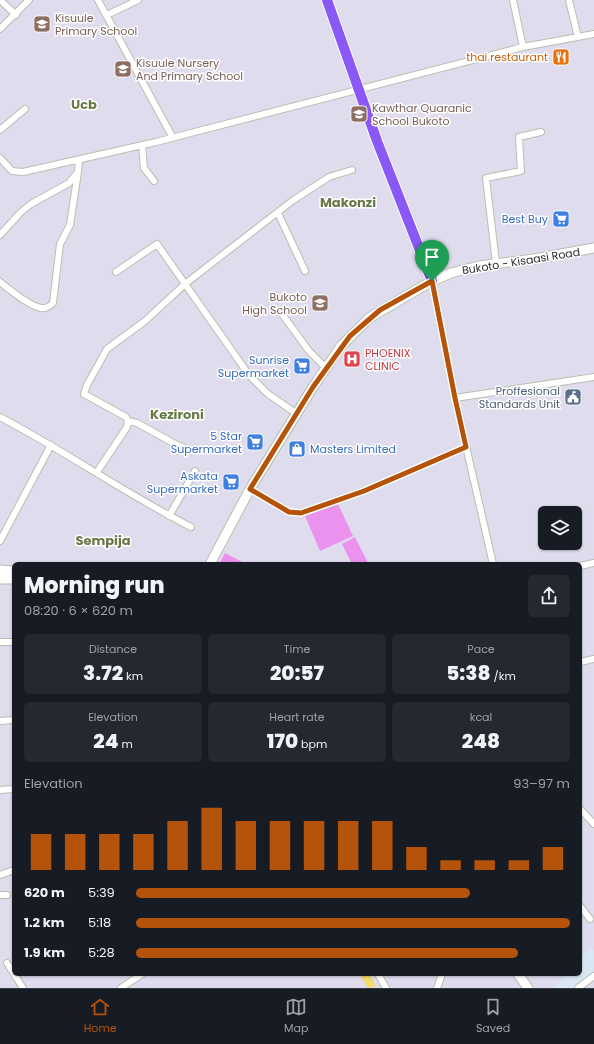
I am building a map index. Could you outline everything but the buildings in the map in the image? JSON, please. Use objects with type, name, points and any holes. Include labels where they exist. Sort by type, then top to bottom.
[{"type":"main road","points":[[327,0],[397,195],[432,281]]},
{"type":"main road","name":"Bukoto - Kisaasi Road","points":[[211,562],[250,489],[326,368],[346,341],[369,318],[432,281],[459,271],[496,263],[534,259],[594,248]]},
{"type":"main road","points":[[0,570],[12,571]]},
{"type":"main road","points":[[0,578],[12,579]]},
{"type":"main road","points":[[519,976],[528,988]]},
{"type":"street","points":[[0,0],[16,15]]},
{"type":"street","points":[[0,29],[16,15],[29,0]]},
{"type":"street","points":[[98,0],[173,138]]},
{"type":"street","points":[[107,15],[138,0]]},
{"type":"street","points":[[513,0],[523,47]]},
{"type":"street","points":[[569,0],[578,37]]},
{"type":"street","points":[[0,158],[9,169],[15,172],[79,160],[300,106],[359,89],[523,47],[594,34]]},
{"type":"street","points":[[0,130],[25,109]]},
{"type":"street","points":[[496,263],[486,178],[521,171],[519,137],[541,132]]},
{"type":"street","points":[[142,145],[144,168],[154,181]]},
{"type":"street","points":[[0,282],[15,294],[41,308],[46,308],[53,303],[60,244],[70,225],[79,160]]},
{"type":"street","points":[[182,447],[137,423],[128,421],[126,417],[85,396],[84,392],[104,351],[145,322],[185,284],[318,183],[329,177],[352,170]]},
{"type":"street","points":[[0,235],[21,212],[31,204],[66,185],[78,172]]},
{"type":"street","points":[[278,213],[305,271]]},
{"type":"street","points":[[116,272],[157,244],[256,383],[275,400],[297,414]]},
{"type":"street","points":[[432,281],[455,398],[493,562]]},
{"type":"street","points":[[282,314],[306,347],[326,368]]},
{"type":"street","points":[[455,398],[594,378]]},
{"type":"street","points":[[0,417],[51,444],[169,516],[191,527]]},
{"type":"street","points":[[97,472],[127,427],[128,421]]},
{"type":"street","points":[[0,541],[51,444]]},
{"type":"street","points":[[250,489],[289,512],[301,513],[364,491],[466,447]]},
{"type":"street","points":[[169,516],[195,471]]},
{"type":"street","points":[[582,566],[594,563]]},
{"type":"street","points":[[0,642],[12,642]]},
{"type":"street","points":[[582,662],[594,659]]},
{"type":"street","points":[[0,721],[12,720]]},
{"type":"street","points":[[0,790],[12,789]]},
{"type":"street","points":[[582,811],[594,824]]},
{"type":"street","points":[[0,875],[12,871]]},
{"type":"street","points":[[0,895],[7,895]]},
{"type":"street","points":[[582,909],[590,919]]},
{"type":"street","points":[[7,963],[12,971]]},
{"type":"street","points":[[15,976],[23,988]]},
{"type":"street","points":[[121,988],[139,976]]},
{"type":"street","points":[[379,976],[386,988]]},
{"type":"street","points":[[437,988],[441,976]]},
{"type":"street","points":[[578,988],[594,976]]},
{"type":"shaded area","points":[[337,502],[353,536],[320,551],[305,516]]},
{"type":"shaded area","points":[[355,537],[368,562],[351,562],[342,544]]},
{"type":"shaded area","points":[[225,553],[242,562],[220,562]]},
{"type":"shaded area","points":[[591,948],[594,951],[594,972],[573,988],[554,988],[563,976],[582,976],[582,956]]},
{"type":"shaded area","points":[[361,976],[370,976],[376,986],[368,988]]},
{"type":"place","name":"Kisuule Primary School","points":[[42,24]]},
{"type":"place","name":"thai restaurant","points":[[561,57]]},
{"type":"place","name":"Kisuule Nursery And Primary School","points":[[123,69]]},
{"type":"place","name":"Kawthar Quaranic School Bukoto","points":[[359,114]]},
{"type":"place","name":"Best Buy","points":[[561,219]]},
{"type":"place","name":"Bukoto High School","points":[[320,303]]},
{"type":"place","name":"PHOENIX CLINIC","points":[[352,359]]},
{"type":"place","name":"Sunrise Supermarket","points":[[302,366]]},
{"type":"place","name":"Proffesional Standards Unit","points":[[573,397]]},
{"type":"place","name":"5 Star Supermarket","points":[[255,442]]},
{"type":"place","name":"Masters Limited","points":[[297,449]]},
{"type":"place","name":"Askata Supermarket","points":[[231,482]]},
{"type":"district","name":"Ucb","points":[[84,104]]},
{"type":"district","name":"Makonzi","points":[[348,202]]},
{"type":"district","name":"Kezironi","points":[[177,414]]},
{"type":"district","name":"Sempija","points":[[103,540]]},
{"type":"route","points":[[432,281],[435,289],[455,398],[466,447],[364,491],[301,513],[289,512],[250,489],[313,387],[341,346],[364,322],[380,310],[432,281]]}]
